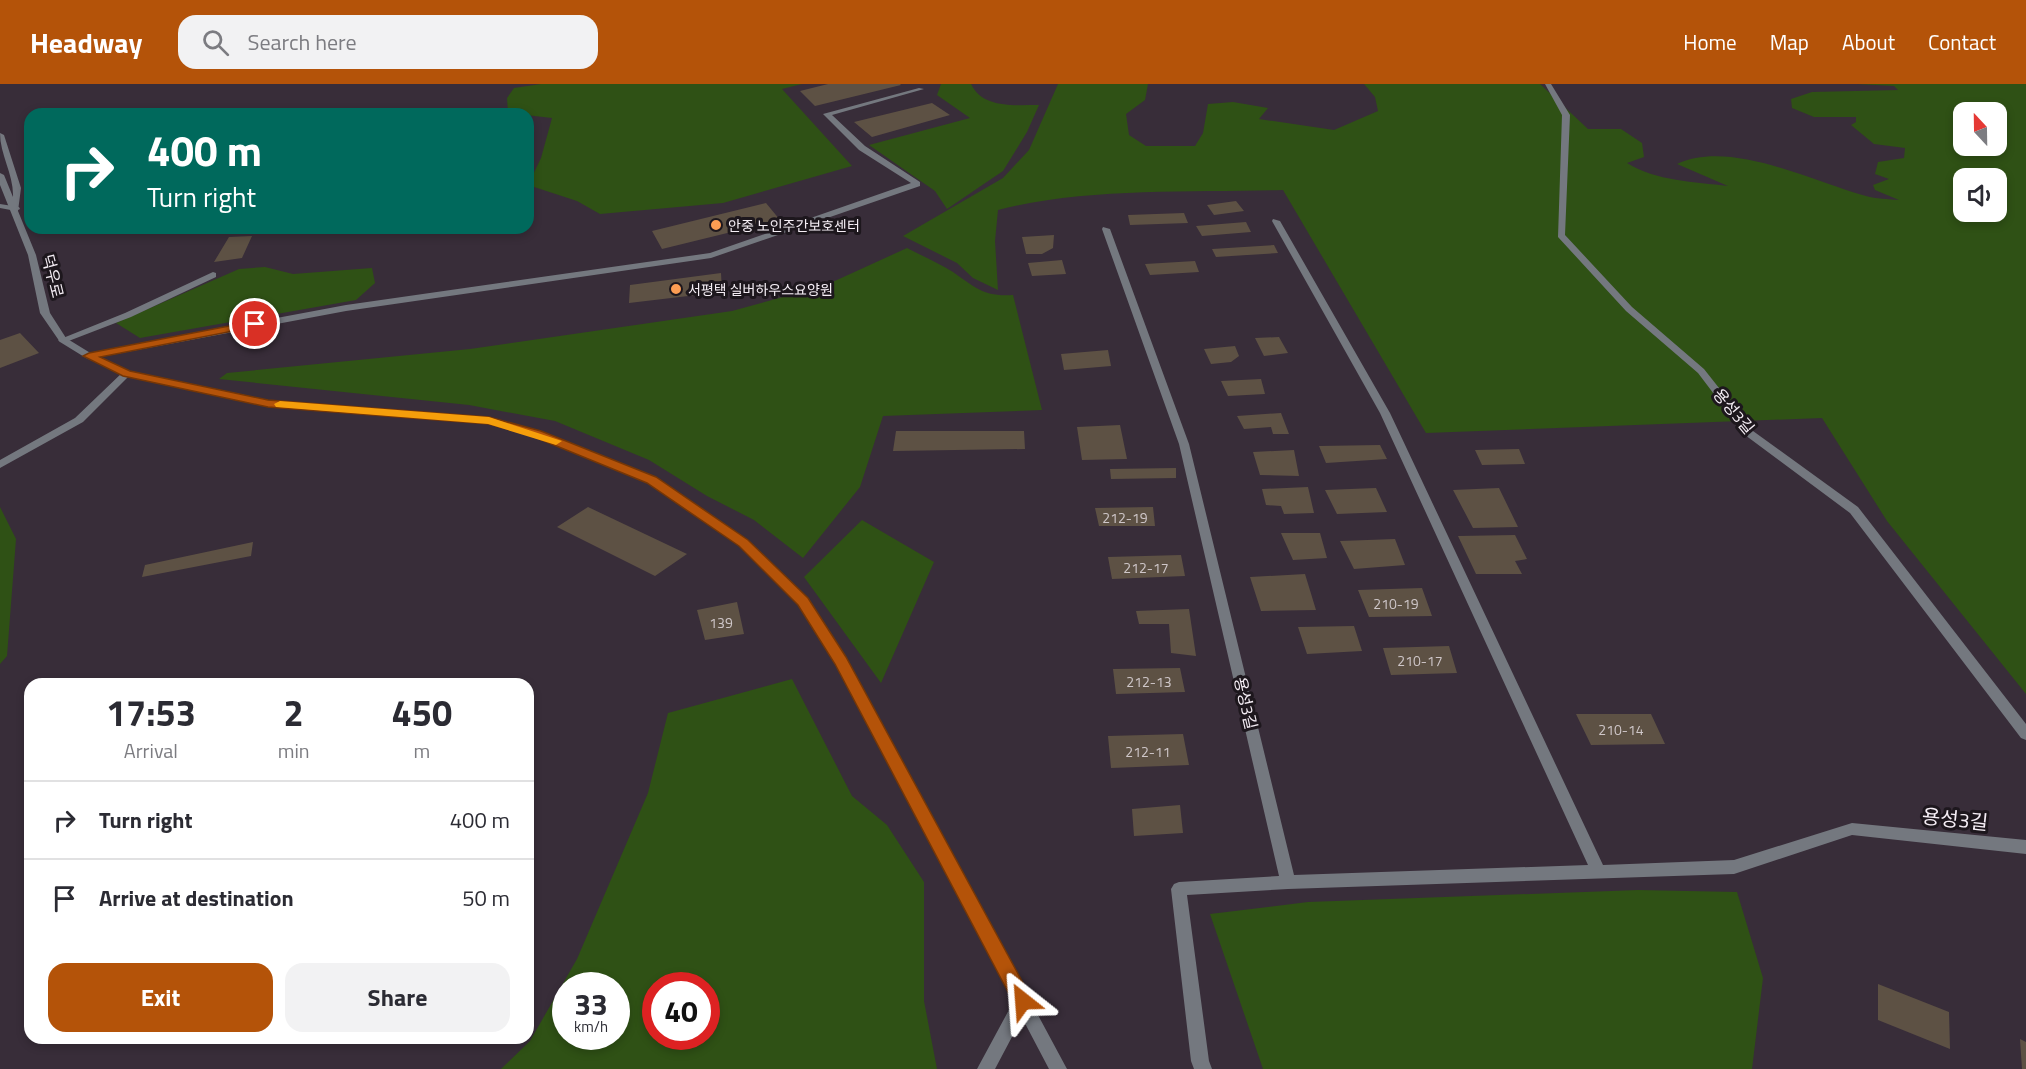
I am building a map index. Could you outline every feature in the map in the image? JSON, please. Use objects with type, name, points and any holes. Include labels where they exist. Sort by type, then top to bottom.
[{"type":"street","name":"용성3길","points":[[1548,84],[1566,115],[1561,235],[1629,309],[1701,371],[1749,433],[1854,510],[2026,734]]},
{"type":"street","points":[[89,356],[346,308],[711,255],[916,184],[862,148],[827,114],[921,89]]},
{"type":"street","name":"덕우로","points":[[0,135],[17,188],[16,209]]},
{"type":"street","name":"덕우로","points":[[0,175],[4,191],[16,209],[24,232]]},
{"type":"street","points":[[0,206],[16,209]]},
{"type":"street","points":[[1276,221],[1384,413],[1599,872]]},
{"type":"street","name":"용성3길","points":[[1106,229],[1184,444],[1288,882],[1734,867],[1852,829],[2026,848]]},
{"type":"street","name":"덕우로","points":[[25,234],[32,255],[45,313],[63,340],[89,356],[127,373],[268,403],[489,420],[537,433],[652,480],[744,543],[803,602],[841,661],[1058,1069]]},
{"type":"street","points":[[63,340],[128,315],[213,275]]},
{"type":"street","points":[[0,465],[46,441],[79,420],[127,373]]},
{"type":"street","points":[[1203,1069],[1200,1061],[1179,889],[1288,882]]},
{"type":"street","points":[[986,1069],[1023,1001]]},
{"type":"green space","points":[[541,84],[802,84],[782,89],[852,166],[723,203],[600,214],[577,201],[534,187],[534,173],[541,158],[552,118],[534,116],[534,108],[508,108],[507,98],[514,88]]},
{"type":"green space","points":[[941,84],[971,84],[976,92],[991,102],[1010,105],[1039,105],[1027,132],[1003,171],[947,209],[935,191],[869,145],[970,118],[937,95]]},
{"type":"green space","points":[[1058,84],[1148,84],[1145,100],[1126,114],[1129,135],[1146,146],[1195,146],[1203,133],[1208,104],[1233,102],[1268,108],[1259,119],[1334,130],[1378,111],[1375,97],[1364,84],[1540,84],[1588,129],[1621,129],[1642,143],[1644,157],[1627,163],[1650,174],[1676,180],[1728,186],[1677,164],[1698,158],[1722,156],[1772,165],[1870,197],[1899,200],[1875,190],[1873,185],[1889,179],[1875,174],[1878,162],[1904,158],[1905,148],[1874,144],[1851,125],[1856,122],[1856,117],[1814,117],[1792,108],[1791,99],[1812,92],[1898,90],[1894,86],[1857,84],[2026,84],[2026,694],[1887,521],[1822,418],[1426,433],[1283,190],[1103,194],[998,210],[995,241],[998,290],[973,278],[957,263],[903,236],[1003,178],[1029,150]]},
{"type":"green space","points":[[907,248],[987,293],[1013,295],[1042,410],[883,416],[860,487],[803,558],[754,520],[707,496],[649,460],[555,421],[469,405],[219,379],[227,373],[470,349],[732,311],[826,285]]},
{"type":"green space","points":[[265,267],[293,274],[372,268],[375,283],[356,300],[140,338],[116,323],[239,269]]},
{"type":"green space","points":[[0,507],[16,539],[7,656],[0,664]]},
{"type":"green space","points":[[862,520],[934,562],[881,683],[804,577]]},
{"type":"green space","points":[[792,679],[852,796],[887,825],[924,882],[924,1001],[937,1069],[501,1069],[527,1044],[534,1044],[534,1034],[552,1003],[552,1050],[630,1050],[630,972],[570,972],[648,793],[668,713]]},
{"type":"green space","points":[[1638,890],[1737,892],[1763,978],[1752,1069],[1263,1069],[1210,914],[1308,902]]},
{"type":"building","points":[[828,84],[901,85],[815,106],[800,91]]},
{"type":"building","points":[[932,103],[950,115],[872,137],[854,122]]},
{"type":"building","points":[[1236,201],[1244,211],[1214,215],[1207,205]]},
{"type":"building","name":"안중 노인주간보호센터","points":[[766,203],[780,220],[662,249],[652,231]]},
{"type":"building","points":[[1184,213],[1188,223],[1130,225],[1128,215]]},
{"type":"building","points":[[1246,222],[1251,232],[1202,236],[1196,226]]},
{"type":"building","points":[[1054,235],[1053,248],[1042,254],[1026,254],[1022,237]]},
{"type":"building","points":[[252,236],[242,258],[214,262],[229,237]]},
{"type":"building","points":[[1274,245],[1278,253],[1216,257],[1212,249]]},
{"type":"building","points":[[1062,260],[1066,274],[1032,276],[1028,263]]},
{"type":"building","points":[[1195,261],[1199,272],[1150,275],[1145,264]]},
{"type":"building","name":"서평택 실버하우스요양원","points":[[721,273],[722,292],[629,303],[630,285]]},
{"type":"building","points":[[20,333],[39,353],[0,368],[0,340]]},
{"type":"building","points":[[1279,337],[1288,353],[1264,356],[1255,338]]},
{"type":"building","points":[[1235,346],[1239,356],[1231,362],[1211,364],[1204,349]]},
{"type":"building","points":[[1108,350],[1111,366],[1064,370],[1061,354]]},
{"type":"building","points":[[1261,379],[1265,394],[1228,396],[1221,381]]},
{"type":"building","points":[[1281,413],[1289,434],[1273,434],[1271,427],[1244,429],[1237,416]]},
{"type":"building","points":[[1120,425],[1127,459],[1082,460],[1077,427]]},
{"type":"building","points":[[896,431],[1024,431],[1025,449],[893,451]]},
{"type":"building","points":[[1380,445],[1387,459],[1326,463],[1319,446]]},
{"type":"building","points":[[1519,449],[1525,464],[1482,465],[1475,450]]},
{"type":"building","points":[[1294,450],[1299,476],[1260,475],[1253,452]]},
{"type":"building","points":[[1176,468],[1176,478],[1111,479],[1110,469]]},
{"type":"building","points":[[1308,487],[1314,513],[1284,514],[1281,506],[1266,505],[1262,489]]},
{"type":"building","points":[[1376,488],[1387,512],[1337,514],[1325,490]]},
{"type":"building","points":[[1499,488],[1518,527],[1473,528],[1453,490]]},
{"type":"building","points":[[588,507],[687,554],[655,576],[557,527]]},
{"type":"building","points":[[1153,507],[1155,526],[1099,526],[1095,508]]},
{"type":"building","points":[[1281,533],[1320,533],[1327,558],[1293,560]]},
{"type":"building","points":[[1515,535],[1527,559],[1515,561],[1522,574],[1476,574],[1458,536]]},
{"type":"building","points":[[1395,539],[1405,565],[1354,569],[1340,541]]},
{"type":"building","points":[[253,542],[251,556],[142,577],[145,565]]},
{"type":"building","points":[[1181,555],[1185,576],[1112,579],[1108,557]]},
{"type":"building","points":[[1305,574],[1316,610],[1261,611],[1250,577]]},
{"type":"building","points":[[1422,588],[1432,616],[1369,617],[1358,590]]},
{"type":"building","points":[[737,602],[744,634],[705,640],[697,610]]},
{"type":"building","points":[[1189,609],[1196,656],[1171,653],[1169,624],[1139,624],[1136,611]]},
{"type":"building","points":[[1354,626],[1362,651],[1307,654],[1298,627]]},
{"type":"building","points":[[1449,646],[1457,673],[1391,675],[1383,648]]},
{"type":"building","points":[[1180,668],[1185,692],[1116,694],[1113,669]]},
{"type":"building","points":[[1576,714],[1651,714],[1665,744],[1591,745]]},
{"type":"building","points":[[1183,734],[1189,765],[1111,768],[1108,736]]},
{"type":"building","points":[[1180,805],[1183,833],[1134,836],[1132,809]]},
{"type":"building","points":[[1878,984],[1949,1012],[1950,1049],[1878,1020]]},
{"type":"building","points":[[2020,1039],[2026,1042],[2026,1069],[2022,1069]]},
{"type":"slow traffic","points":[[280,404],[489,420],[537,433],[556,441]]},
{"type":"place","name":"안중 노인주간보호센터","points":[[716,225]]},
{"type":"place","name":"서평택 실버하우스요양원","points":[[676,289]]},
{"type":"route","points":[[255,324],[89,356],[127,373],[268,403],[489,420],[537,433],[652,480],[744,543],[803,602],[841,661],[878,726],[1023,1001]]}]
